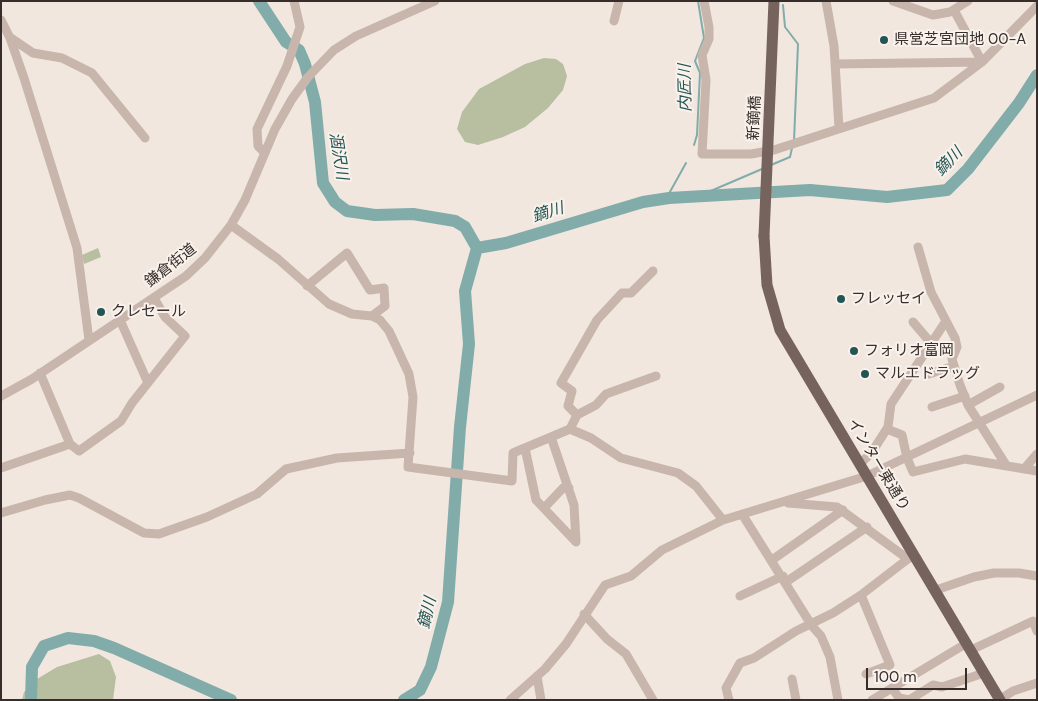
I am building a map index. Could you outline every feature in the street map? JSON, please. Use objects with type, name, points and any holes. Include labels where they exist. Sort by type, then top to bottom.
[{"type":"main road","name":"新鏑橋","points":[[764,236],[774,1]]},
{"type":"main road","name":"インター東通り","points":[[764,236],[767,285],[780,330],[867,476],[912,558],[936,590],[999,700]]},
{"type":"street","points":[[265,153],[258,146],[256,129],[287,66],[300,27],[294,1]]},
{"type":"street","points":[[407,1],[412,11],[435,1]]},
{"type":"street","points":[[614,21],[618,1]]},
{"type":"street","points":[[704,1],[709,27],[709,39],[702,55],[706,80],[702,154],[751,154],[774,150],[934,98],[982,62],[1037,6]]},
{"type":"street","points":[[826,1],[834,46],[840,128]]},
{"type":"street","points":[[893,1],[933,15],[954,10],[968,1]]},
{"type":"street","points":[[954,10],[982,62]]},
{"type":"street","name":"鎌倉街道","points":[[1,396],[40,373],[186,276],[205,258],[231,225],[245,200],[265,153],[292,99],[308,77],[334,50],[356,36],[412,11]]},
{"type":"street","points":[[1,20],[10,38],[43,134],[68,225],[77,248],[89,340]]},
{"type":"street","points":[[10,38],[32,53],[62,58],[80,65],[92,73],[145,138]]},
{"type":"street","points":[[835,64],[982,62]]},
{"type":"street","points":[[231,225],[278,259],[329,304],[340,310],[372,316],[380,320],[389,330],[410,374],[413,398],[408,468],[512,481],[512,456],[525,448],[570,429],[578,415],[596,405],[606,394],[656,376]]},
{"type":"street","points":[[918,247],[931,292],[957,347],[952,359],[968,405],[1006,465]]},
{"type":"street","points":[[308,286],[347,253],[370,290],[384,288],[385,306],[372,316]]},
{"type":"street","points":[[578,415],[568,406],[572,391],[561,383],[596,320],[622,294],[632,293],[652,271]]},
{"type":"street","points":[[40,373],[70,444],[79,451],[121,421],[185,336],[165,316],[154,298]]},
{"type":"street","points":[[120,320],[148,383]]},
{"type":"street","points":[[860,464],[872,452],[887,429],[891,404],[946,321]]},
{"type":"street","points":[[913,322],[931,343]]},
{"type":"street","points":[[929,374],[954,366]]},
{"type":"street","points":[[968,405],[1000,387]]},
{"type":"street","points":[[932,407],[965,396]]},
{"type":"street","points":[[510,700],[537,676],[566,644],[605,584],[631,576],[662,550],[723,520],[867,476],[1037,396]]},
{"type":"street","points":[[570,429],[591,438],[622,458],[678,473],[696,486],[723,520]]},
{"type":"street","points":[[887,429],[902,435],[907,458],[913,472],[965,459],[1037,471]]},
{"type":"street","points":[[525,448],[536,500],[576,542],[574,505],[551,437]]},
{"type":"street","points":[[1,468],[70,444]]},
{"type":"street","points":[[1,513],[45,500],[70,496],[79,498],[144,534],[159,534],[207,517],[257,494],[286,469],[337,458],[410,453]]},
{"type":"street","points":[[1024,469],[1037,454]]},
{"type":"street","points":[[544,508],[563,488],[569,488]]},
{"type":"street","points":[[729,700],[726,688],[740,663],[754,658],[810,623],[833,613],[912,558],[837,507],[782,502]]},
{"type":"street","points":[[772,560],[843,510]]},
{"type":"street","points":[[742,514],[810,623],[821,636],[830,657],[838,700]]},
{"type":"street","points":[[740,596],[784,579],[867,527]]},
{"type":"street","points":[[936,590],[974,577],[994,573],[1019,573],[1037,576]]},
{"type":"street","points":[[861,595],[890,665],[866,674]]},
{"type":"street","points":[[584,614],[607,639],[626,654],[653,700]]},
{"type":"street","points":[[872,700],[969,646],[1033,621],[1037,631]]},
{"type":"street","points":[[892,688],[899,698],[909,700],[933,685],[942,687],[984,673]]},
{"type":"street","points":[[537,676],[542,700]]},
{"type":"street","points":[[792,679],[796,700]]},
{"type":"street","points":[[999,700],[1013,691],[1037,683]]},
{"type":"green space","points":[[544,58],[556,59],[563,64],[567,76],[563,90],[548,108],[525,127],[503,137],[478,145],[465,142],[457,129],[462,112],[479,89],[525,64]]},
{"type":"green space","points":[[98,248],[101,257],[84,264],[82,255]]},
{"type":"green space","points":[[99,654],[110,661],[116,677],[113,700],[22,700],[24,692],[37,679],[57,667]]},
{"type":"waterway","name":"涸沢川","points":[[259,1],[286,42],[299,50],[305,64],[315,102],[323,183],[335,202],[347,211],[375,215],[413,214],[455,221],[465,227],[477,248]]},
{"type":"waterway","name":"内匠川","points":[[694,145],[697,135],[700,73],[695,61],[704,38],[698,1]]},
{"type":"waterway","points":[[783,5],[785,27],[798,44],[794,141]]},
{"type":"waterway","name":"鏑川","points":[[477,248],[506,243],[643,202],[669,198],[810,190],[887,197],[947,190],[968,169],[1019,103],[1037,75]]},
{"type":"waterway","points":[[771,165],[790,157],[792,148]]},
{"type":"waterway","name":"内匠川","points":[[666,199],[686,163]]},
{"type":"waterway","points":[[699,196],[762,169]]},
{"type":"waterway","name":"鏑川","points":[[404,700],[420,690],[431,667],[448,602],[460,427],[469,344],[465,291],[477,248]]},
{"type":"waterway","name":"鏑川","points":[[31,700],[32,667],[44,646],[68,638],[94,641],[114,648],[231,700]]},
{"type":"place","name":"県営芝宮団地 00-A","points":[[884,40]]},
{"type":"place","name":"フレッセイ","points":[[841,299]]},
{"type":"place","name":"クレセール","points":[[101,312]]},
{"type":"place","name":"フォリオ富岡","points":[[854,351]]},
{"type":"place","name":"マルエドラッグ","points":[[865,374]]}]
